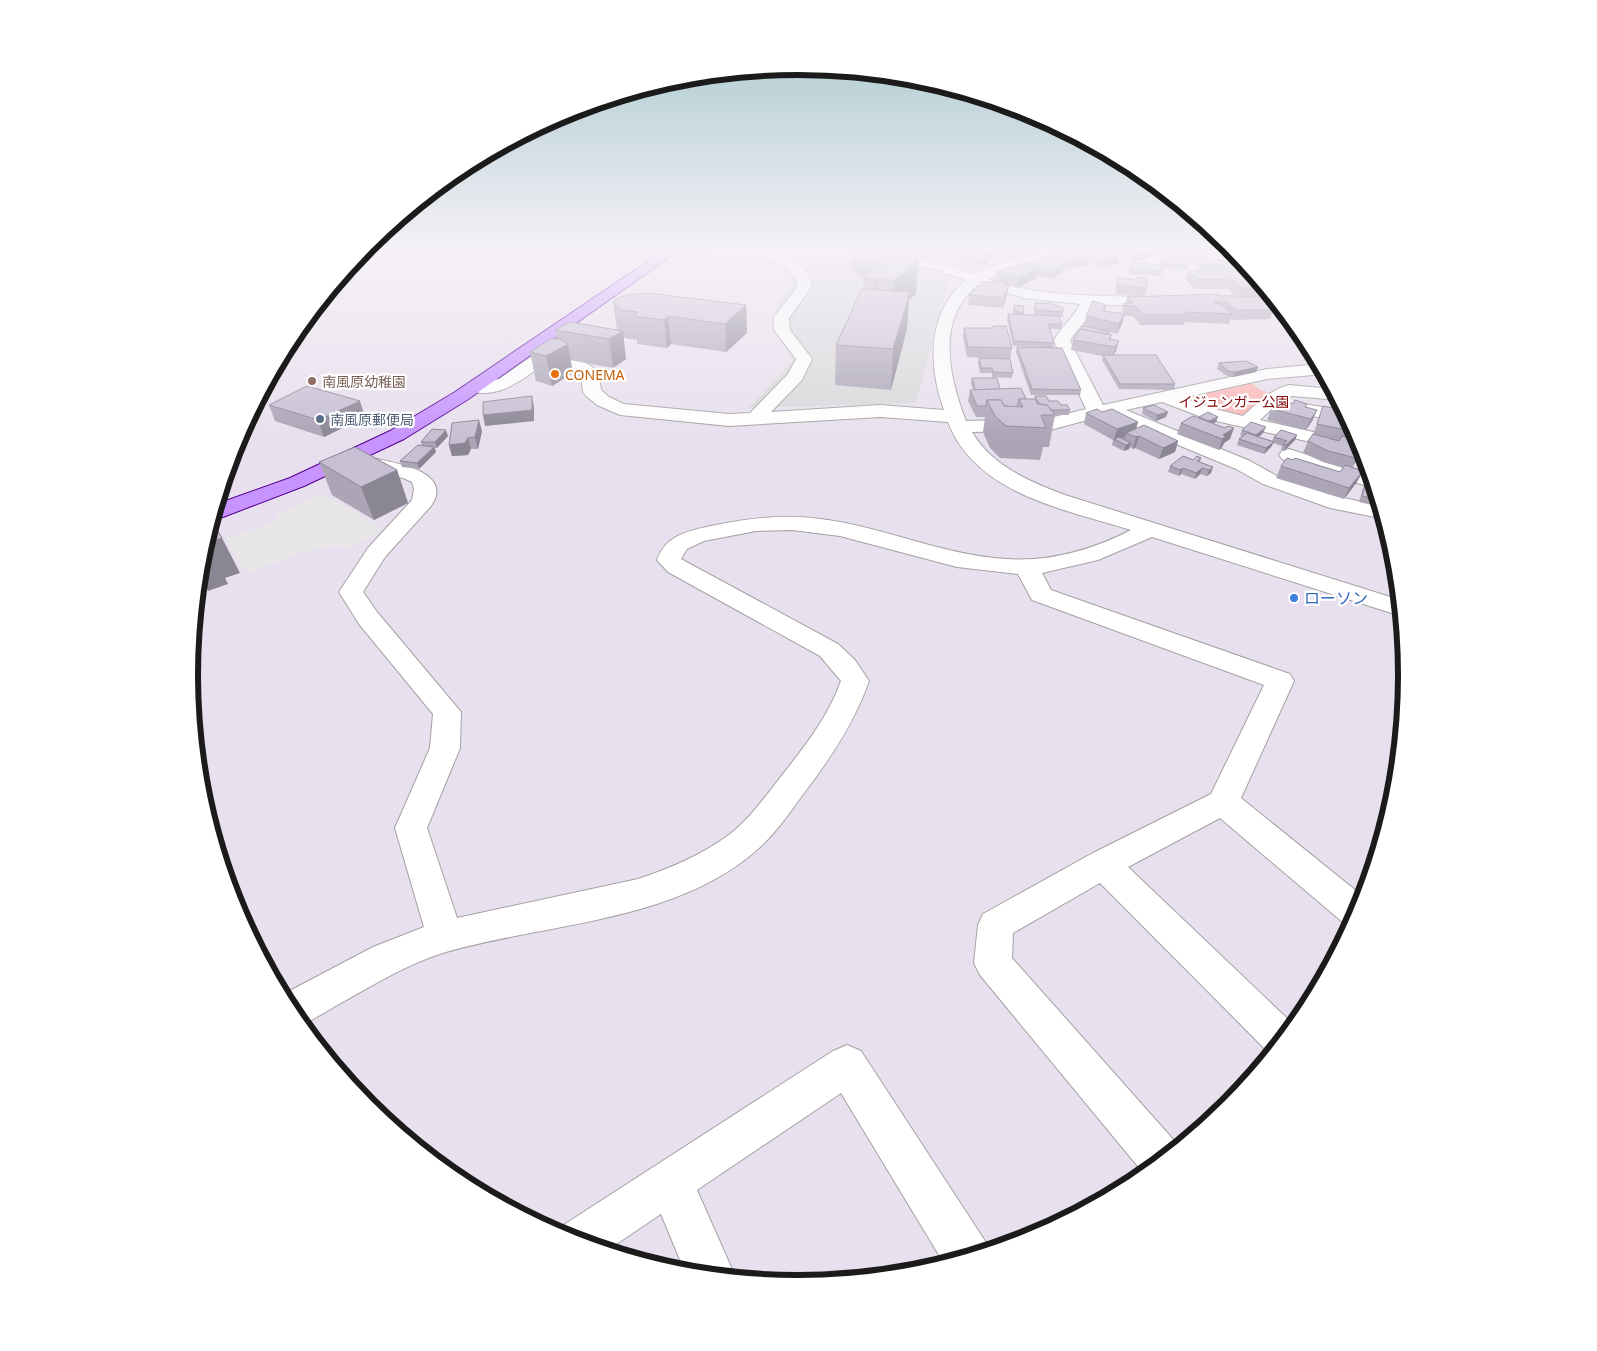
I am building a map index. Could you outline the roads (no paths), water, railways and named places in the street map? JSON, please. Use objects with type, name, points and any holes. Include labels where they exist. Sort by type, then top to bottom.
[{"type":"main road","points":[[476,367],[558,312]]},
{"type":"main road","points":[[221,510],[297,482],[349,459],[428,417],[582,312]]},
{"type":"main road","points":[[227,490],[326,453],[406,413],[452,383]]},
{"type":"street","points":[[761,419],[759,414],[796,376],[804,359],[782,330],[781,318],[785,312]]},
{"type":"street","points":[[947,312],[942,326],[943,367],[947,392],[966,441],[980,457],[999,473],[1025,488],[1057,500],[1395,606]]},
{"type":"street","points":[[1084,312],[1062,341],[1093,406],[1242,465],[1257,474],[1338,503],[1376,512]]},
{"type":"street","points":[[474,387],[505,385],[541,358],[584,368],[590,374],[592,392],[603,401],[620,409],[729,420],[880,411],[958,422],[1050,424],[1103,410],[1267,374],[1316,370]]},
{"type":"street","points":[[1246,423],[1268,403],[1289,390],[1329,394]]},
{"type":"street","points":[[1164,397],[1191,408],[1246,423],[1353,447]]},
{"type":"street","points":[[1268,403],[1340,416]]},
{"type":"street","points":[[1257,474],[1270,472],[1290,455],[1302,441],[1303,436]]},
{"type":"street","points":[[1290,455],[1366,480]]},
{"type":"street","points":[[349,459],[410,473],[421,479],[425,489],[423,501],[376,553],[350,592],[368,618],[447,712],[445,748],[411,828],[446,936]]},
{"type":"street","points":[[298,1007],[410,950],[446,936],[619,898],[678,882],[715,864],[743,843],[762,823],[802,772],[849,701],[855,681],[845,666],[829,650],[676,567],[670,560],[671,553],[677,545],[688,538],[749,525],[775,522],[806,524],[850,531],[948,559],[1000,566],[1028,567],[1076,560],[1139,536],[1149,530]]},
{"type":"street","points":[[1028,567],[1041,595],[1280,681],[1223,802],[1103,864],[996,925],[993,963],[1158,1156]]},
{"type":"street","points":[[1223,802],[1352,908]]},
{"type":"street","points":[[1103,864],[1279,1036]]},
{"type":"street","points":[[586,1237],[847,1065],[965,1253]]},
{"type":"street","points":[[670,1182],[708,1269]]},
{"type":"place","name":"CONEMA","points":[[555,374]]},
{"type":"place","name":"南風原幼稚園","points":[[312,381]]},
{"type":"place","name":"南風原郵便局","points":[[320,419]]},
{"type":"place","name":"ローソン","points":[[1294,598]]},
{"type":"park label","name":"イジュンガー公園","points":[[1234,401]]}]
